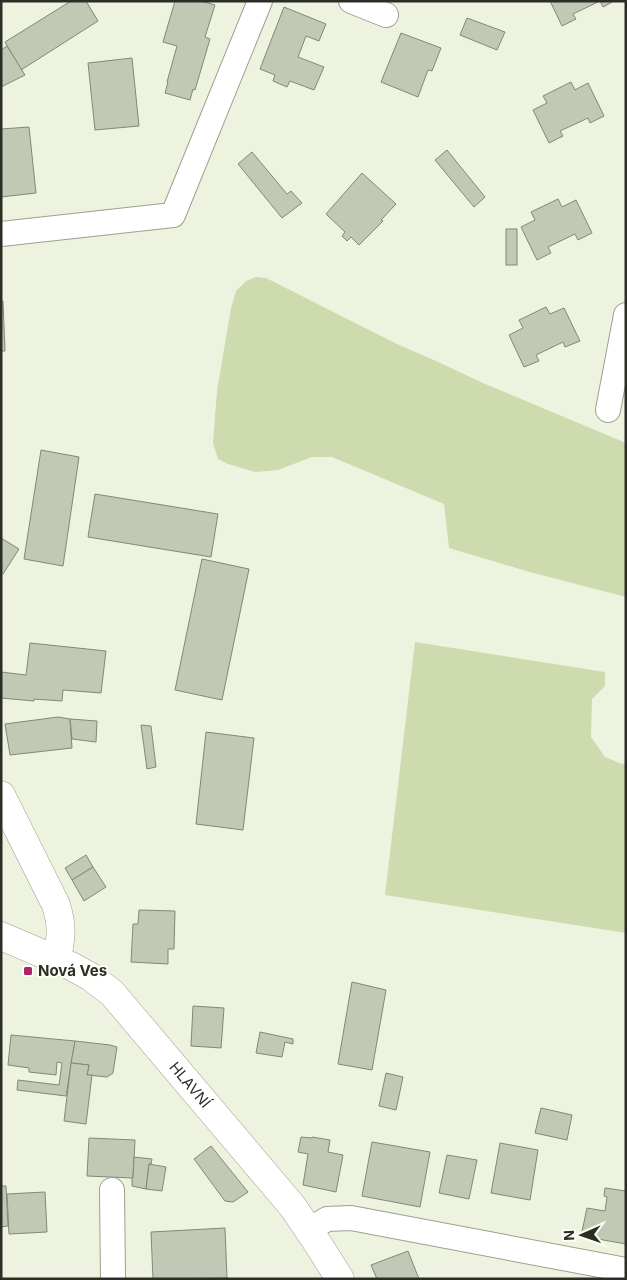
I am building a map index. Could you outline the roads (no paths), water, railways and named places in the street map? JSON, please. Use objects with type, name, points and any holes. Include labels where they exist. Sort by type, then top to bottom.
[{"type":"street","points":[[1,234],[173,215],[260,1]]},
{"type":"street","points":[[351,1],[386,15]]},
{"type":"street","points":[[608,410],[626,316]]},
{"type":"street","points":[[1,795],[56,905],[60,920],[61,936],[57,959]]},
{"type":"street","name":"HLAVNÍ","points":[[1,936],[72,966],[91,977],[112,993],[293,1207],[340,1279]]},
{"type":"street","points":[[112,1190],[113,1279]]},
{"type":"street","points":[[309,1230],[327,1220],[351,1218],[626,1270]]},
{"type":"place","name":"Nová Ves","points":[[28,971]]}]
